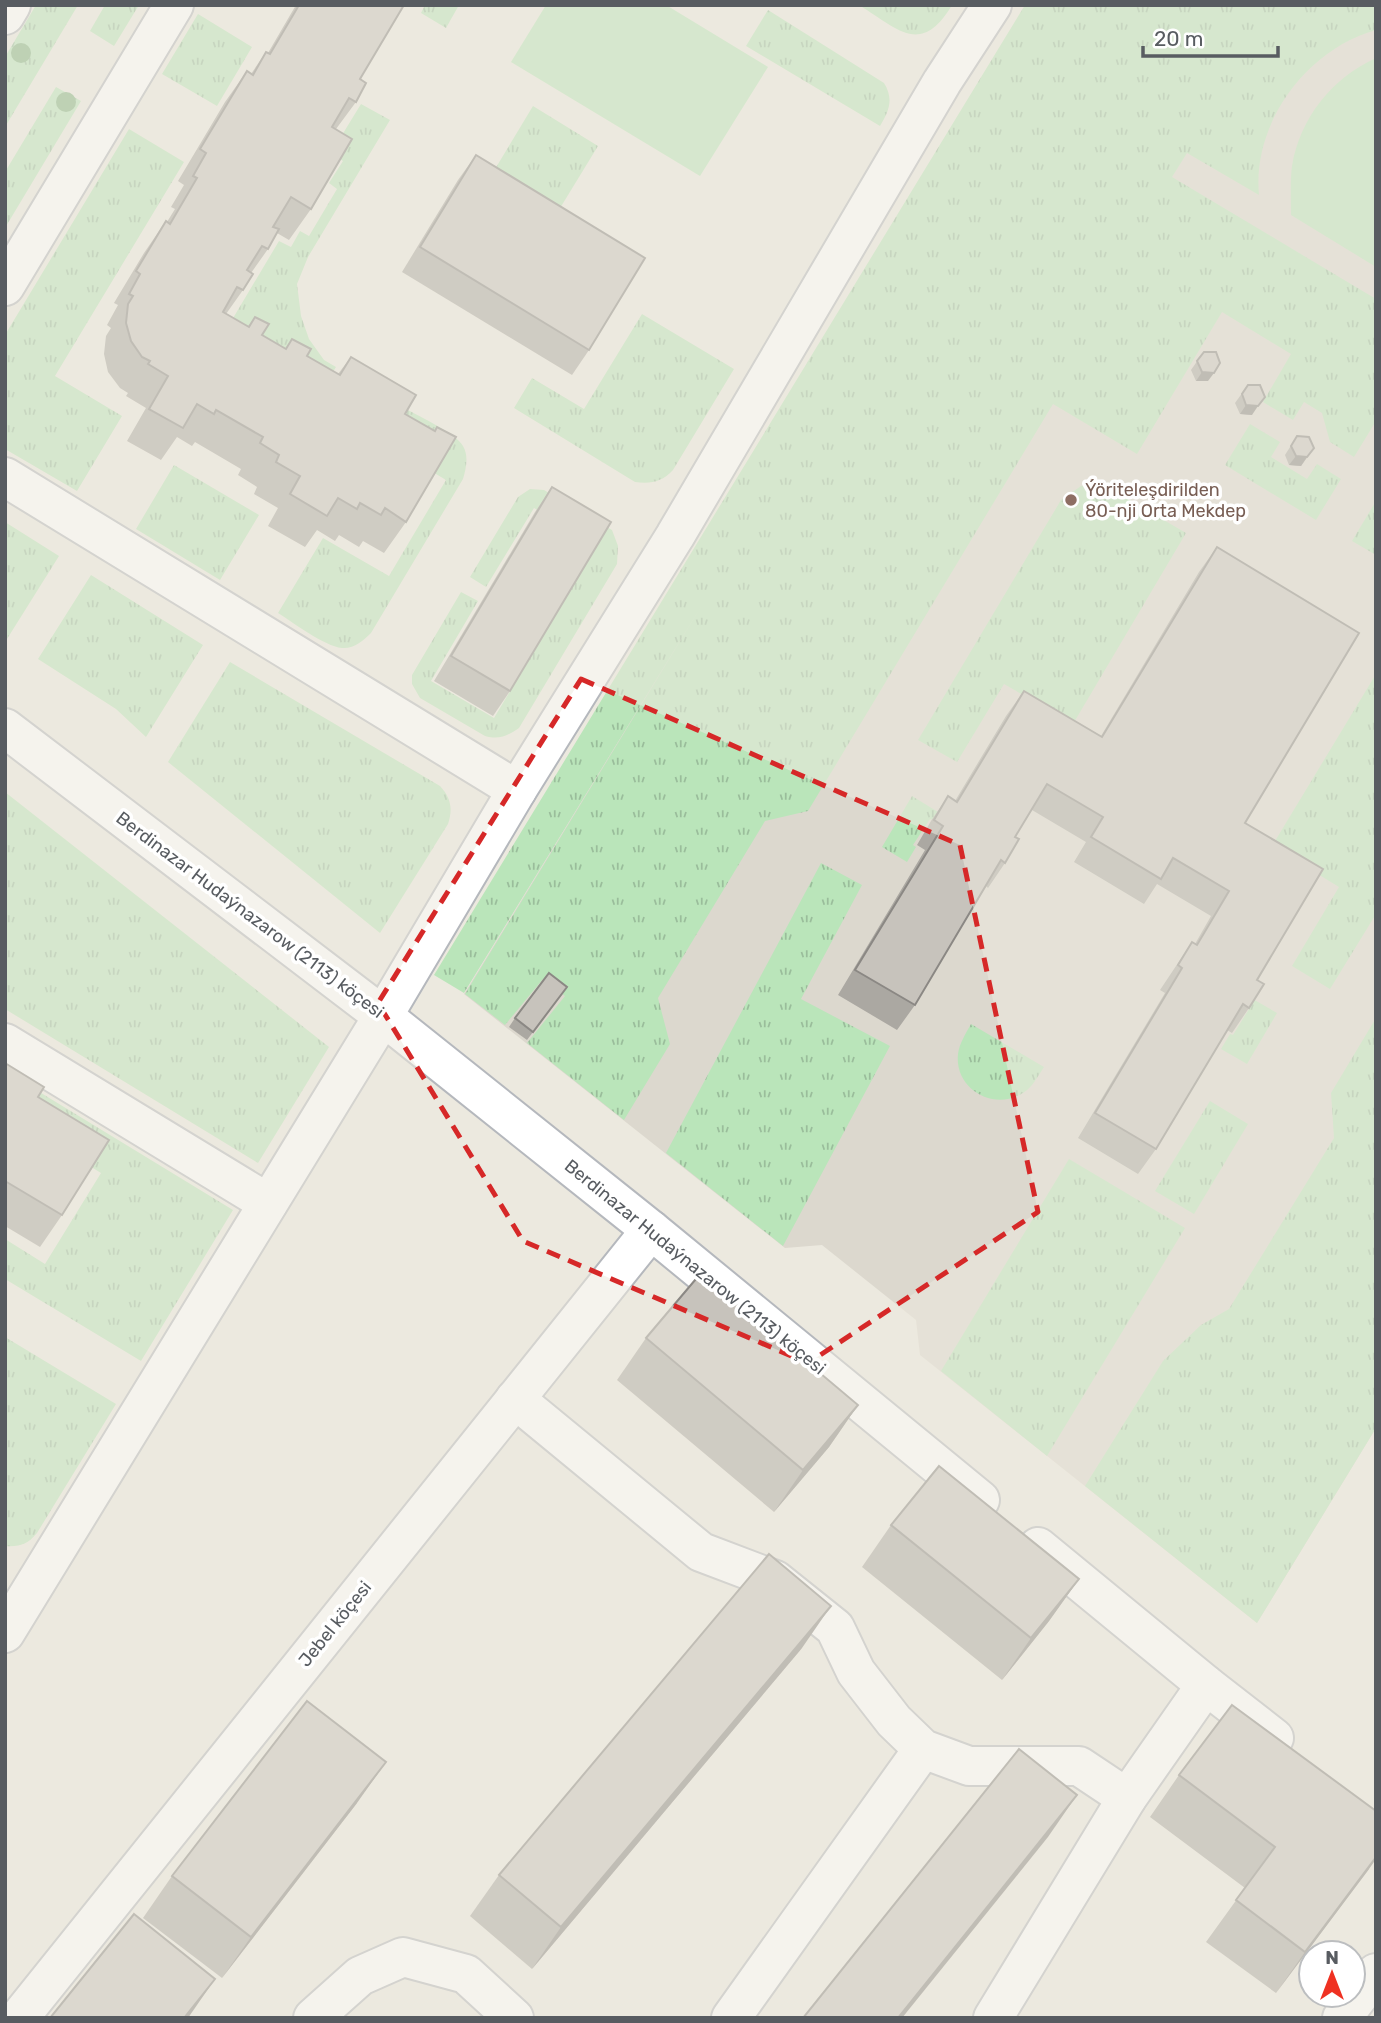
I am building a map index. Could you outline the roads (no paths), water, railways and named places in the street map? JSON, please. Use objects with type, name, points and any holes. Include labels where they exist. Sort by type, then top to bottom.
[{"type":"street","points":[[5,15],[11,5]]},
{"type":"street","points":[[5,286],[174,5]]},
{"type":"street","points":[[5,1633],[383,1016],[517,790],[675,536],[942,82],[992,5]]},
{"type":"street","points":[[5,477],[517,790]]},
{"type":"street","name":"Berdinazar Hudaýnazarow (2113) köçesi","points":[[5,728],[383,1016],[651,1230],[1206,1685],[1301,1759]]},
{"type":"street","points":[[5,1043],[268,1203]]},
{"type":"street","name":"Jebel köçesi","points":[[19,2018],[651,1230]]},
{"type":"street","points":[[515,1399],[701,1552],[775,1580],[835,1628],[856,1672],[894,1721],[923,1749],[969,1766],[1079,1766],[1127,1798]]},
{"type":"street","points":[[993,2018],[1127,1798],[1206,1685]]},
{"type":"street","points":[[731,2018],[923,1749]]},
{"type":"street","points":[[313,2018],[360,1976],[403,1957],[466,1974],[514,2018]]},
{"type":"street","points":[[1342,2018],[1376,1973]]},
{"type":"place","name":"Ýöriteleşdirilden 80-nji Orta Mekdep","points":[[1071,500]]}]
